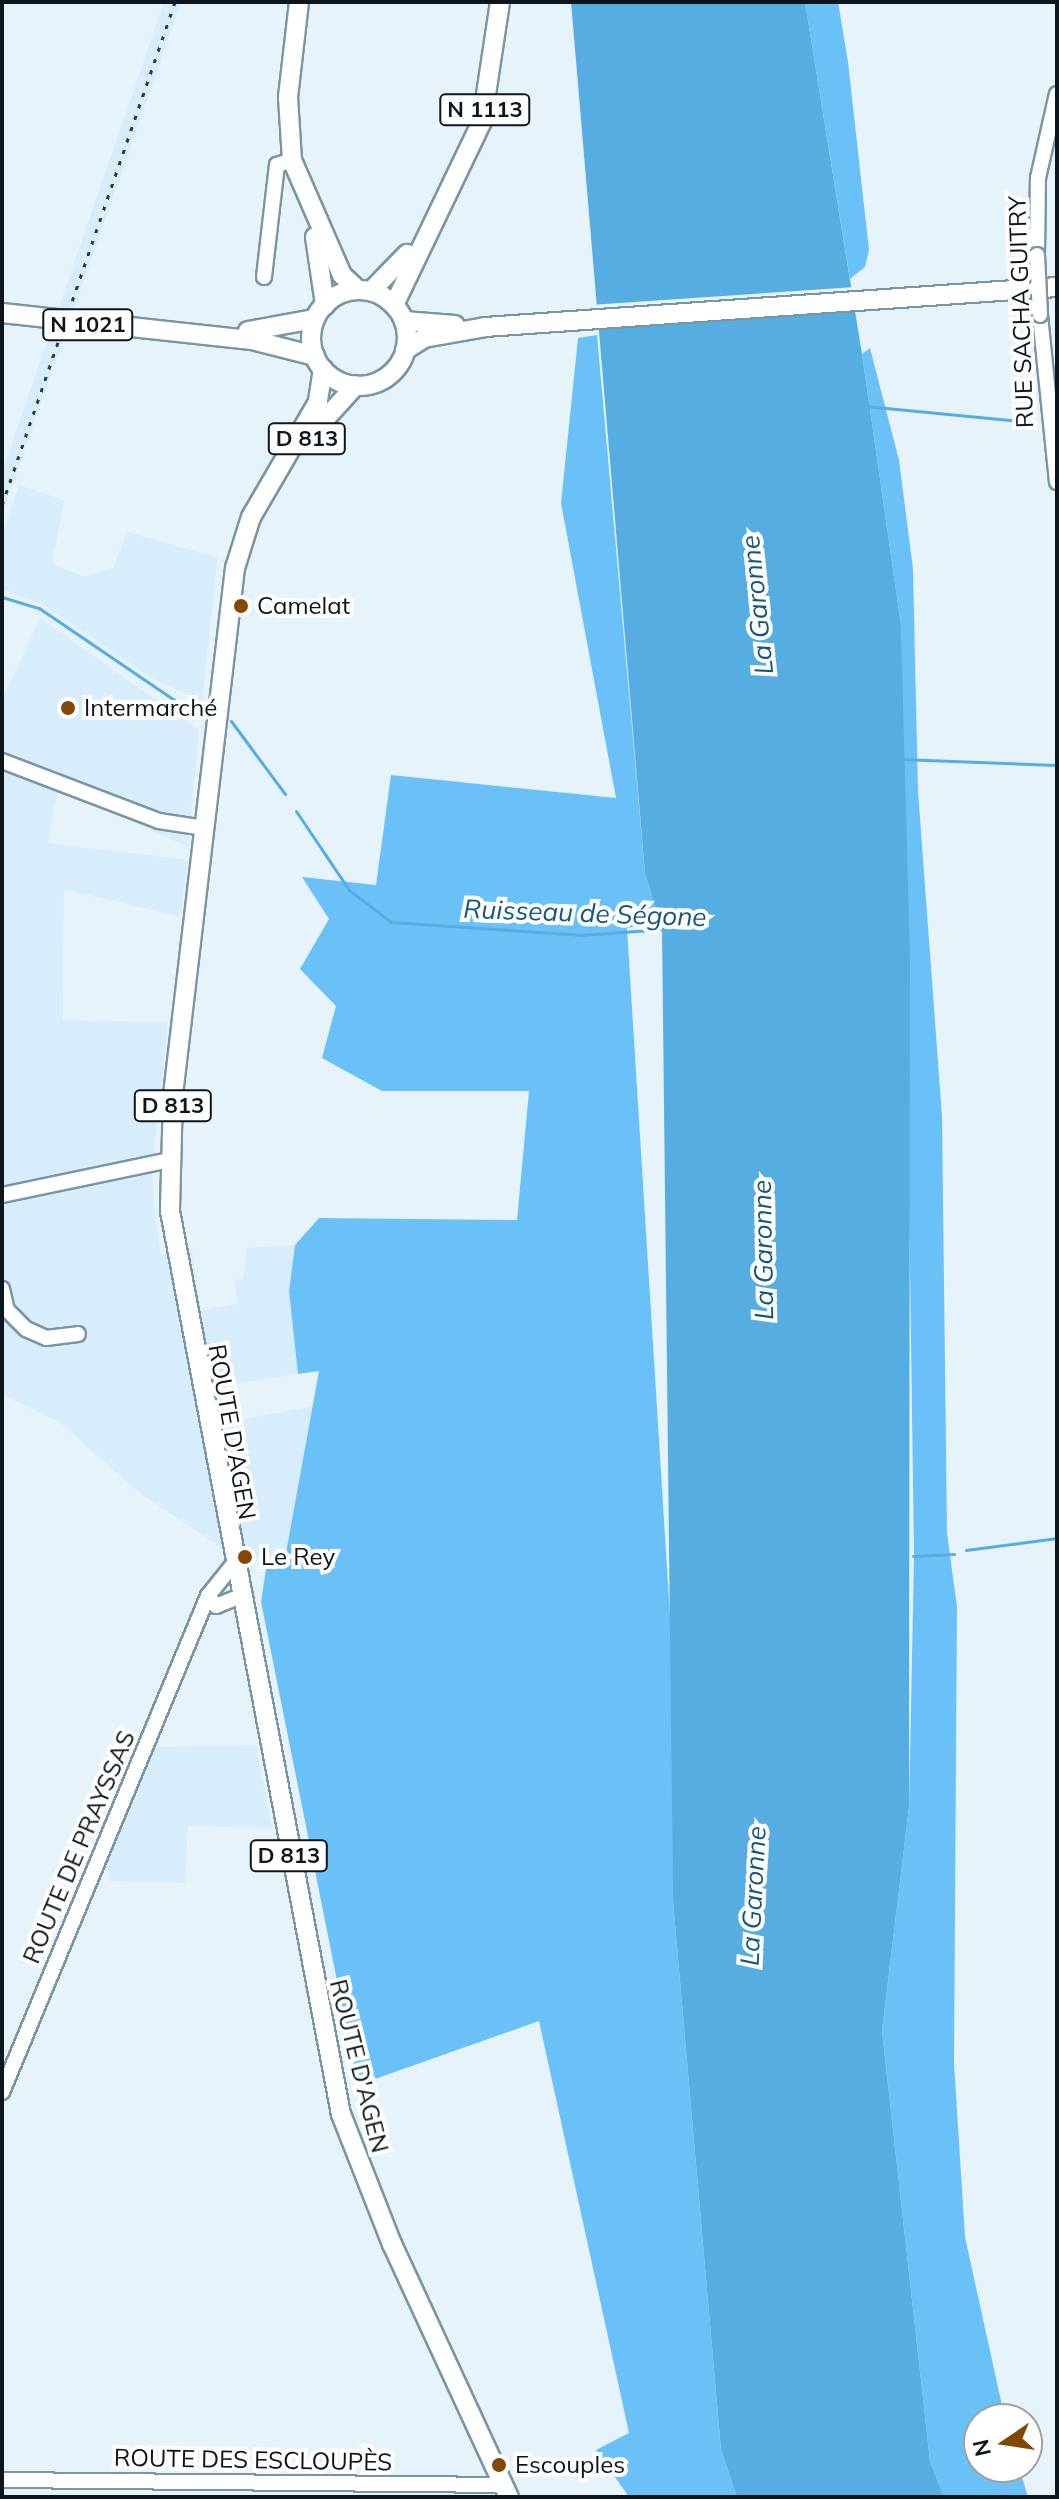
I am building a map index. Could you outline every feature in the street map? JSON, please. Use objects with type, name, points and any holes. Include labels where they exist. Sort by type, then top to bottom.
[{"type":"main road","points":[[299,2],[288,97],[292,160],[307,207],[342,275],[399,313],[492,327]]},
{"type":"main road","name":"N 1113","points":[[399,313],[440,210],[485,110],[500,2]]},
{"type":"main road","points":[[307,207],[320,312],[319,362],[356,385],[384,379],[405,350],[424,338],[492,327],[1057,287]]},
{"type":"main road","name":"N 1113","points":[[364,291],[440,210]]},
{"type":"main road","points":[[320,312],[364,291]]},
{"type":"main road","name":"N 1021","points":[[174,332],[277,330],[320,312]]},
{"type":"main road","name":"N 1021","points":[[2,313],[174,332],[319,362]]},
{"type":"main road","points":[[399,313],[405,350]]},
{"type":"main road","name":"ROUTE D'AGEN","points":[[319,362],[318,402],[262,496],[233,579],[169,1160],[177,1266],[238,1597],[350,2150],[507,2491]]},
{"type":"main road","name":"ROUTE D'AGEN","points":[[262,496],[356,385]]},
{"type":"street","name":"RUE SACHA GUITRY","points":[[1057,94],[1038,178],[1037,255],[1057,482]]},
{"type":"street","points":[[264,277],[277,165],[292,160]]},
{"type":"street","points":[[2,761],[159,821],[204,828]]},
{"type":"street","points":[[2,1195],[169,1160]]},
{"type":"street","points":[[2,1289],[7,1310],[26,1329],[46,1338],[78,1334]]},
{"type":"street","points":[[212,1601],[232,1566]]},
{"type":"street","points":[[212,1601],[238,1597]]},
{"type":"street","name":"ROUTE DE PRAYSSAS","points":[[2,2092],[198,1620],[212,1601]]},
{"type":"street","name":"ROUTE DES ESCLOUPÈS","points":[[2,2480],[507,2491]]},
{"type":"shaded area","points":[[164,2],[181,2],[2,515],[2,472]]},
{"type":"shaded area","points":[[805,2],[838,2],[848,62],[869,250],[865,267],[850,279]]},
{"type":"shaded area","points":[[597,335],[645,873],[660,921],[627,928],[672,1648],[673,1901],[721,2450],[737,2497],[629,2497],[596,2450],[629,2433],[539,2021],[358,2085],[261,1602],[267,1562],[284,1564],[319,1371],[298,1374],[289,1291],[295,1245],[319,1218],[517,1220],[529,1091],[382,1091],[322,1058],[336,1006],[300,969],[329,919],[302,877],[376,885],[391,775],[616,798],[561,503],[578,338]]},
{"type":"shaded area","points":[[870,348],[899,460],[913,569],[918,791],[942,1116],[947,1533],[957,1607],[954,2063],[965,2237],[1001,2403],[963,2403],[963,2483],[1024,2483],[1028,2497],[944,2497],[930,2461],[882,2031],[909,1807],[914,1556],[901,625],[862,354]]},
{"type":"shaded area","points":[[19,485],[64,500],[52,564],[84,576],[113,568],[127,532],[218,558],[202,701],[153,679],[44,605],[2,589],[2,538]]},
{"type":"shaded area","points":[[40,618],[199,730],[188,847],[58,787],[48,843],[188,860],[180,917],[64,889],[63,1020],[168,1022],[152,1172],[155,1215],[161,1254],[192,1252],[201,1310],[237,1304],[235,1280],[243,1279],[247,1248],[295,1245],[289,1291],[298,1374],[226,1385],[221,1414],[222,1423],[313,1406],[284,1565],[217,1545],[142,1495],[58,1421],[2,1395],[2,700]]},
{"type":"shaded area","points":[[256,1745],[272,1828],[188,1826],[185,1883],[110,1881],[106,1863],[153,1747]]},
{"type":"water","name":"La Garonne","points":[[571,2],[805,2],[862,354],[901,625],[910,962],[909,1807],[882,2031],[930,2461],[944,2497],[737,2497],[721,2450],[673,1901],[662,929],[645,873]]},
{"type":"pier","points":[[855,287],[859,309],[592,327],[590,305]]},
{"type":"waterway","points":[[865,406],[1032,422]]},
{"type":"waterway","name":"Ruisseau de Ségone","points":[[2,597],[39,608],[201,718]]},
{"type":"waterway","name":"Ruisseau de Ségone","points":[[231,721],[285,794]]},
{"type":"waterway","points":[[901,759],[1057,765]]},
{"type":"waterway","name":"Ruisseau de Ségone","points":[[296,811],[349,890],[391,922],[580,935],[665,929]]},
{"type":"waterway","points":[[966,1550],[1057,1538]]},
{"type":"waterway","points":[[913,1556],[954,1554]]},
{"type":"railway","points":[[2,505],[175,2]]},
{"type":"place","name":"Camelat","points":[[241,606]]},
{"type":"place","name":"Intermarché","points":[[68,708]]},
{"type":"place","name":"Le Rey","points":[[245,1557]]},
{"type":"place","name":"Escouples","points":[[499,2465]]}]
